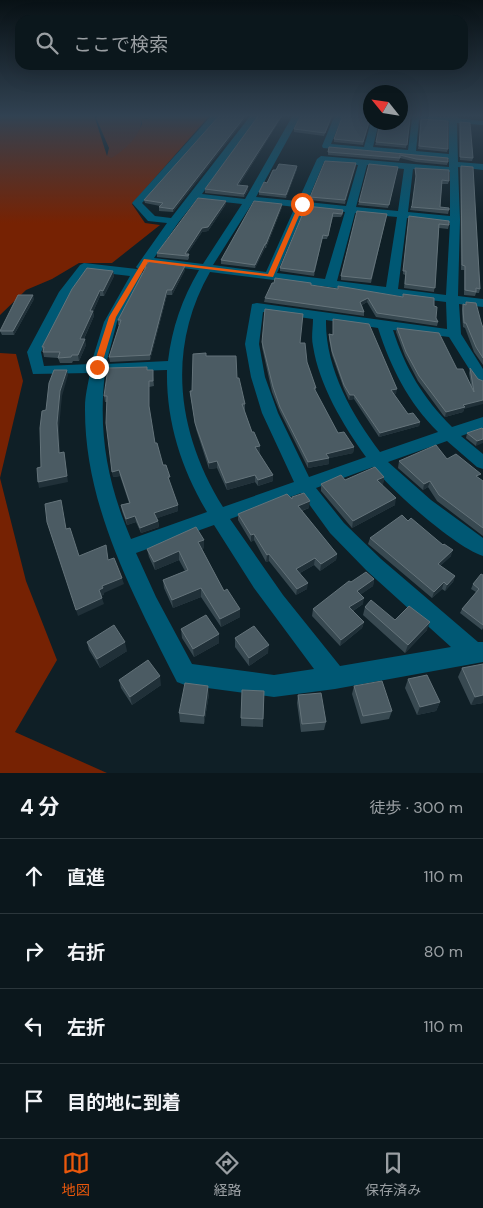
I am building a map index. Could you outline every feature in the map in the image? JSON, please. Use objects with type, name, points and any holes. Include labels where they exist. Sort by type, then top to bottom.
[{"type":"street","points":[[174,221],[152,219],[137,203],[184,151]]},
{"type":"street","points":[[229,151],[196,196],[174,221],[137,273],[113,317],[97,367],[93,400],[94,438],[106,494],[124,549],[148,601],[185,674],[274,686],[335,678],[479,653]]},
{"type":"street","points":[[277,151],[249,200],[206,268],[188,303],[173,365],[180,423],[190,463],[247,563],[276,604],[335,678]]},
{"type":"street","points":[[384,151],[412,153],[454,164],[483,167]]},
{"type":"street","points":[[454,151],[455,220],[452,299],[454,334],[483,380]]},
{"type":"street","points":[[270,276],[321,159],[409,167],[454,164]]},
{"type":"street","points":[[330,284],[363,163]]},
{"type":"street","points":[[392,291],[409,167]]},
{"type":"street","points":[[196,196],[302,204],[455,220]]},
{"type":"street","points":[[146,260],[483,303]]},
{"type":"street","points":[[137,273],[84,267],[65,292],[34,352],[38,371],[173,365]]},
{"type":"street","points":[[454,334],[257,307],[252,344],[258,377],[270,413],[305,486],[337,528],[374,565],[479,653]]},
{"type":"street","points":[[320,316],[320,345],[326,369],[339,399],[377,459],[392,477],[483,548]]},
{"type":"street","points":[[384,324],[404,378],[430,411],[483,463]]},
{"type":"street","points":[[124,549],[305,486],[450,432],[483,422]]},
{"type":"shaded area","points":[[0,151],[105,151],[107,156],[118,151],[178,151],[132,204],[145,223],[160,225],[112,263],[79,263],[52,279],[26,290],[0,315]]},
{"type":"shaded area","points":[[108,151],[122,151],[111,158],[107,156]]},
{"type":"shaded area","points":[[0,353],[16,354],[23,381],[0,478]]},
{"type":"shaded area","points":[[0,478],[26,581],[57,660],[15,732],[107,773],[0,773]]},
{"type":"building","points":[[188,151],[218,151],[173,209],[159,207],[163,203],[144,200]]},
{"type":"building","points":[[233,151],[259,151],[237,185],[248,186],[244,194],[205,189]]},
{"type":"building","points":[[373,151],[448,158],[448,162],[416,159],[400,155],[400,158],[328,152]]},
{"type":"building","points":[[460,151],[472,151],[473,158],[460,157]]},
{"type":"building","points":[[325,161],[356,163],[345,200],[310,197]]},
{"type":"building","points":[[279,164],[297,166],[286,195],[259,192],[264,182],[267,183],[273,170],[276,170]]},
{"type":"building","points":[[369,164],[398,167],[389,205],[359,202]]},
{"type":"building","points":[[461,166],[473,167],[480,289],[476,288],[476,292],[465,290],[465,266],[462,265]]},
{"type":"building","points":[[415,168],[449,170],[449,181],[442,180],[440,207],[449,208],[449,210],[411,207],[416,176]]},
{"type":"building","points":[[198,198],[226,201],[208,227],[202,228],[185,254],[189,254],[188,256],[157,253]]},
{"type":"building","points":[[254,201],[282,204],[266,244],[255,265],[221,260]]},
{"type":"building","points":[[306,206],[343,210],[342,214],[333,213],[328,236],[323,235],[314,272],[280,268]]},
{"type":"building","points":[[357,211],[387,214],[371,279],[341,276]]},
{"type":"building","points":[[409,216],[449,221],[449,225],[439,224],[435,288],[405,284],[406,271],[403,271]]},
{"type":"building","points":[[150,261],[185,266],[172,290],[167,290],[150,355],[109,357],[121,320],[118,320],[146,267],[144,266]]},
{"type":"building","points":[[87,268],[113,271],[103,291],[100,290],[90,311],[93,311],[80,339],[85,339],[78,355],[58,358],[60,352],[43,352],[44,347],[42,347],[72,289]]},
{"type":"building","points":[[275,278],[338,289],[338,286],[403,297],[403,294],[434,298],[438,322],[377,313],[368,298],[360,302],[364,312],[265,298]]},
{"type":"building","points":[[18,295],[33,295],[13,331],[0,331]]},
{"type":"building","points":[[466,302],[476,303],[483,328],[483,358],[466,323],[464,323],[463,304],[466,305]]},
{"type":"building","points":[[265,309],[303,314],[300,343],[305,343],[307,362],[316,388],[314,388],[338,433],[344,432],[354,447],[326,454],[329,458],[308,462],[280,407],[273,387],[262,342]]},
{"type":"building","points":[[333,319],[369,324],[397,389],[391,390],[408,414],[413,413],[420,422],[380,433],[354,395],[350,395],[344,385],[332,351],[329,334],[333,335]]},
{"type":"building","points":[[397,328],[439,333],[457,369],[463,369],[474,392],[470,368],[478,379],[483,381],[483,400],[446,412],[419,376],[406,352]]},
{"type":"building","points":[[206,353],[206,356],[236,356],[237,378],[239,378],[245,404],[242,404],[252,432],[254,432],[260,446],[255,447],[273,475],[258,480],[255,475],[226,483],[217,461],[209,463],[195,423],[190,391],[192,391],[193,354]]},
{"type":"building","points":[[147,367],[147,370],[153,370],[153,381],[149,381],[149,406],[155,443],[157,443],[163,465],[166,465],[170,477],[168,477],[178,505],[154,513],[158,521],[140,528],[135,516],[126,519],[121,505],[130,503],[119,470],[112,472],[106,423],[107,396],[104,396],[108,368]]},
{"type":"building","points":[[54,370],[67,370],[60,391],[57,423],[59,453],[64,452],[67,476],[38,482],[37,468],[41,467],[40,428],[42,411],[46,410],[49,383]]},
{"type":"building","points":[[482,428],[483,439],[477,441],[467,433]]},
{"type":"building","points":[[436,445],[447,459],[456,454],[481,474],[476,476],[483,481],[483,528],[439,495],[430,481],[424,484],[399,461]]},
{"type":"building","points":[[375,467],[384,477],[377,480],[396,498],[353,521],[321,484],[341,475],[345,480]]},
{"type":"building","points":[[304,493],[310,501],[298,506],[337,554],[321,564],[315,558],[296,569],[308,583],[297,589],[269,554],[267,555],[254,534],[251,535],[238,514],[287,494],[292,499],[292,497]]},
{"type":"building","points":[[61,500],[66,529],[70,528],[79,556],[106,545],[108,560],[114,558],[122,578],[102,586],[103,588],[99,590],[102,598],[76,610],[47,522],[45,504]]},
{"type":"building","points":[[402,515],[408,521],[411,518],[443,545],[453,550],[438,564],[455,576],[447,585],[444,582],[434,592],[370,538]]},
{"type":"building","points":[[196,527],[204,540],[198,542],[224,591],[227,589],[240,609],[220,619],[201,588],[172,600],[163,580],[188,570],[179,551],[154,562],[147,549]]},
{"type":"building","points":[[366,572],[374,579],[357,591],[364,598],[349,607],[364,622],[341,640],[313,609],[349,581],[351,582]]},
{"type":"building","points":[[481,574],[483,575],[483,625],[462,609],[479,589],[473,584]]},
{"type":"building","points":[[371,600],[395,620],[409,606],[430,622],[408,645],[365,607]]},
{"type":"building","points":[[206,615],[219,634],[193,649],[181,629]]},
{"type":"building","points":[[114,625],[125,642],[97,659],[87,642]]},
{"type":"building","points":[[254,626],[269,645],[249,658],[235,638]]},
{"type":"building","points":[[148,660],[160,676],[130,697],[119,680]]},
{"type":"building","points":[[483,664],[483,695],[475,697],[462,668]]},
{"type":"building","points":[[427,675],[440,702],[420,707],[408,679]]},
{"type":"building","points":[[382,681],[392,711],[363,716],[354,686]]},
{"type":"building","points":[[185,683],[208,686],[204,716],[179,713]]},
{"type":"building","points":[[242,690],[264,691],[263,719],[241,718]]},
{"type":"building","points":[[321,693],[326,722],[302,724],[298,695]]},
{"type":"route","points":[[97,367],[113,317],[146,260],[270,276],[302,204]]}]
